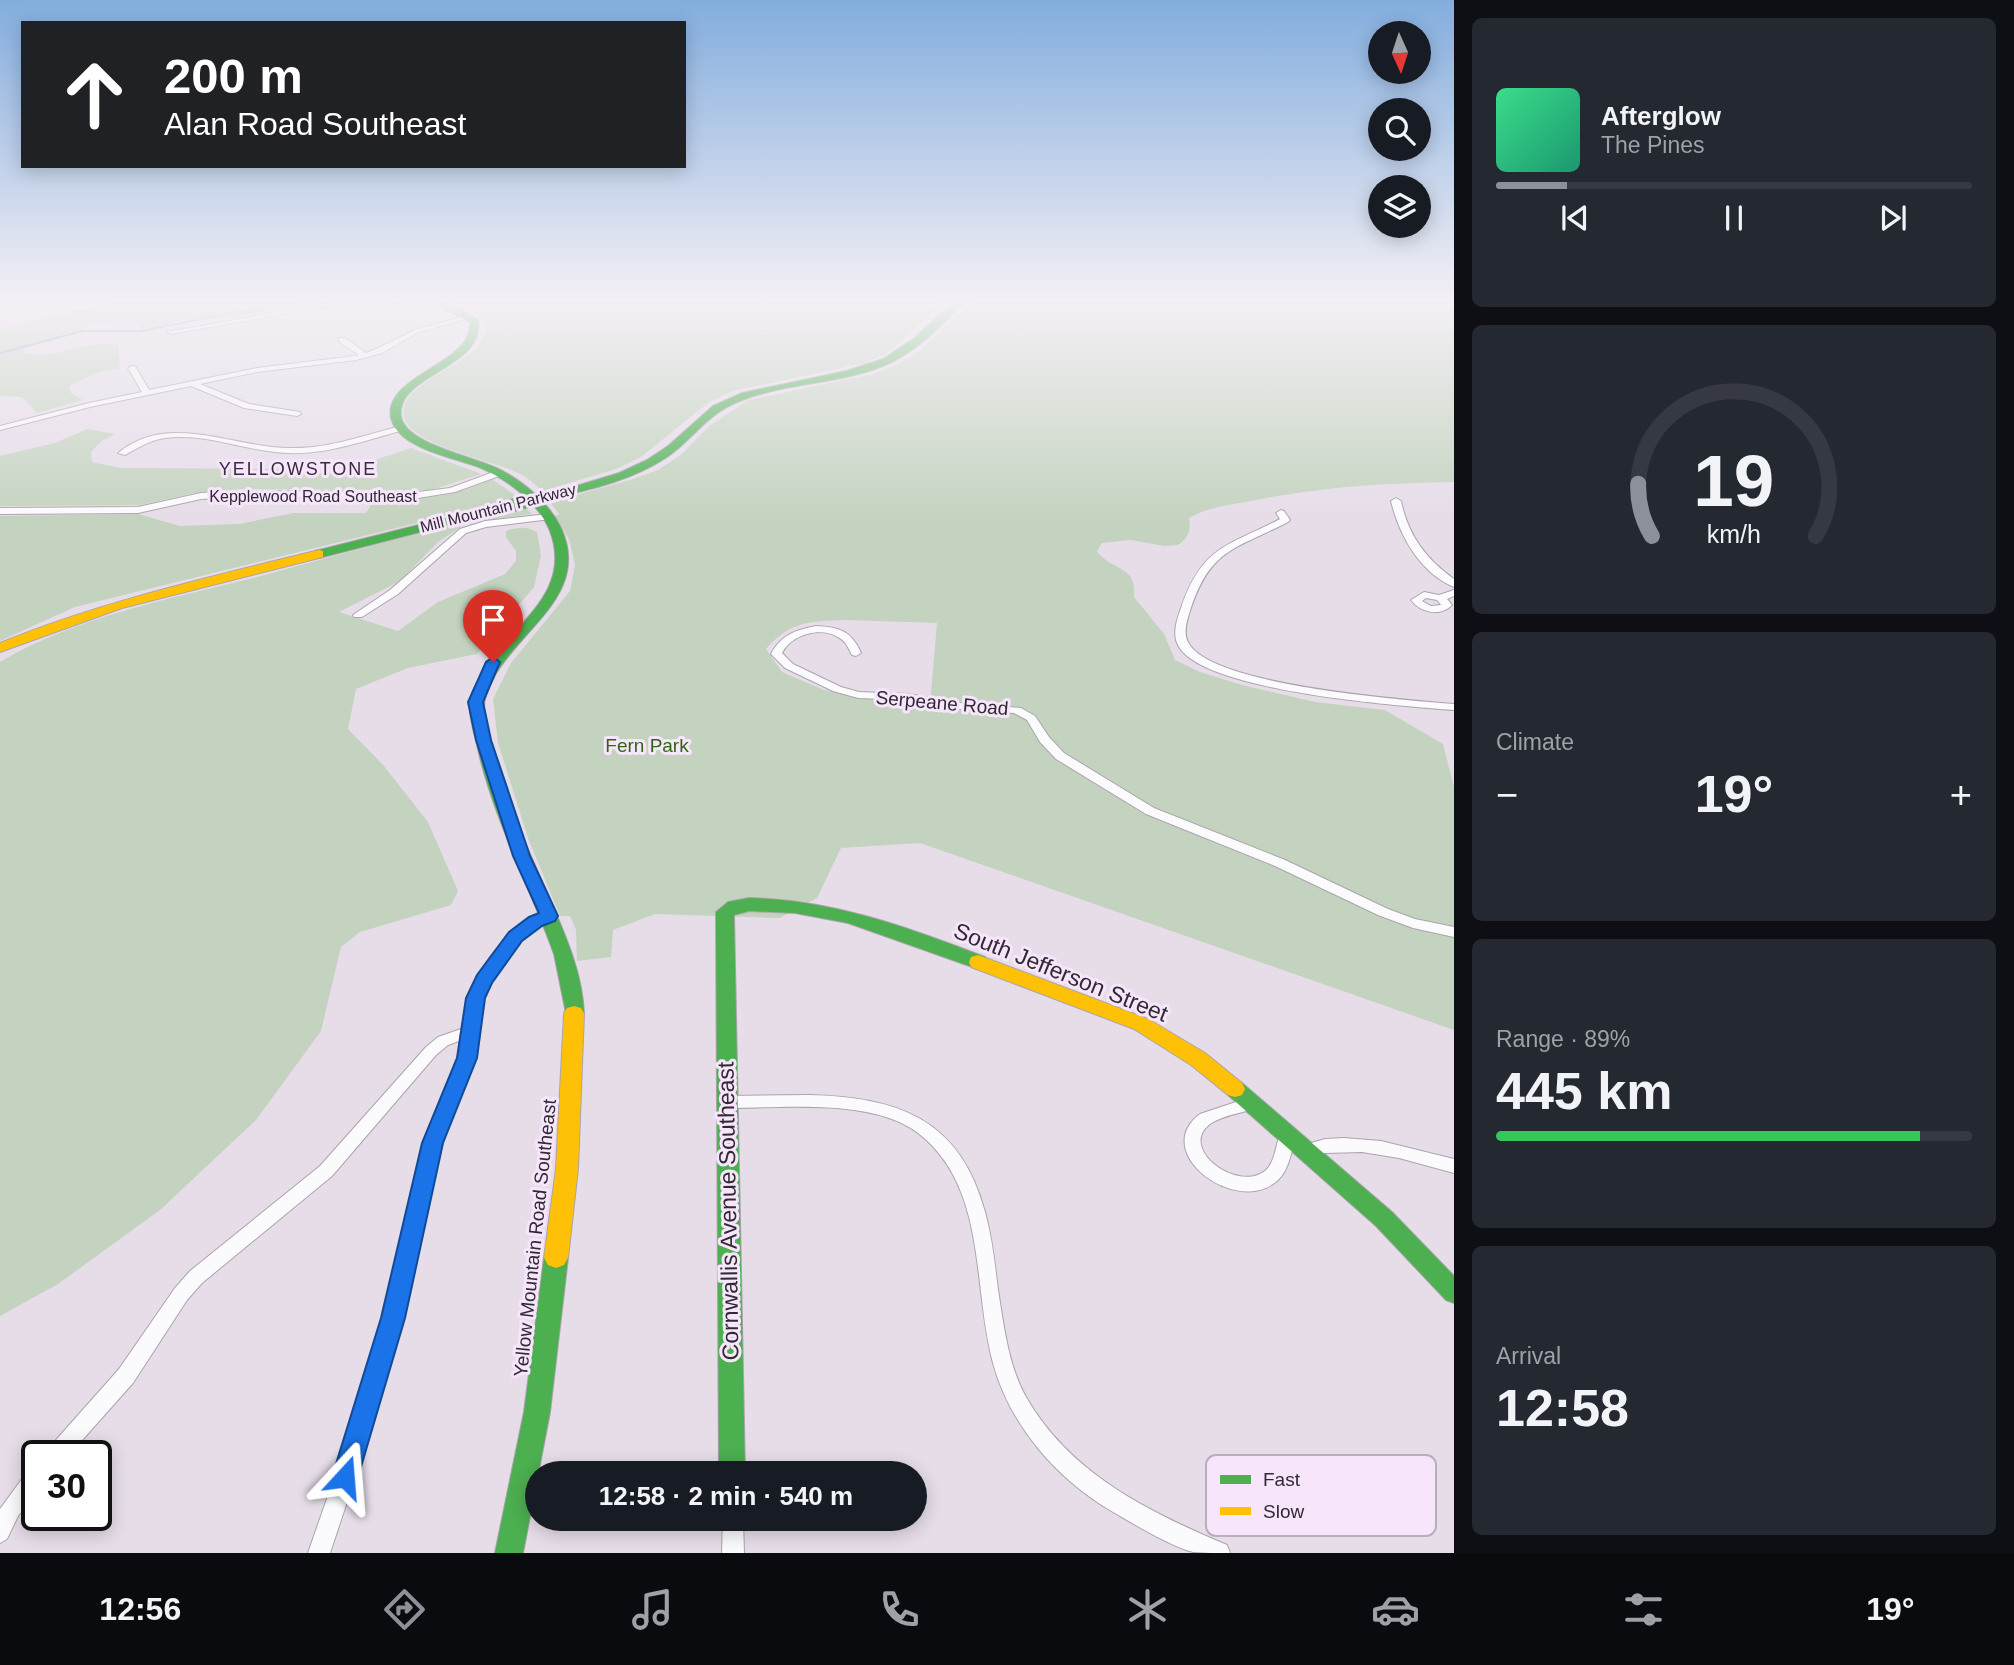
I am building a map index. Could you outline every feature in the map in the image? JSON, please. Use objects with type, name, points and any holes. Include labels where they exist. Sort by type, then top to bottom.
[{"type":"street","points":[[135,373],[146,393]]},
{"type":"street","points":[[0,428],[241,373]]},
{"type":"street","points":[[122,453],[140,442],[163,435],[194,434],[239,445],[289,451],[317,449],[401,428],[395,413],[398,401],[429,373]]},
{"type":"street","name":"Mill Mountain Parkway","points":[[0,648],[44,628],[102,609],[611,479],[645,466],[669,451],[708,414],[738,397],[841,373]]},
{"type":"street","points":[[193,384],[247,406],[297,414]]},
{"type":"street","name":"Yellow Mountain Road Southeast","points":[[401,428],[422,444],[499,473],[519,485],[548,517],[564,554],[562,576],[550,599],[493,662],[475,702],[507,817],[549,916],[569,976],[574,1006],[567,1170],[537,1412],[509,1553]]},
{"type":"street","name":"Kepplewood Road Southeast","points":[[0,512],[138,510],[201,496],[238,494],[418,495],[440,493],[499,473]]},
{"type":"street","points":[[1396,501],[1413,546],[1428,564],[1454,584]]},
{"type":"street","points":[[1281,513],[1285,520],[1226,550],[1211,561],[1186,606],[1181,636],[1187,651],[1203,663],[1238,676],[1372,700],[1454,707]]},
{"type":"street","points":[[358,615],[394,593],[463,531],[485,524],[548,517]]},
{"type":"street","points":[[1440,598],[1454,593]]},
{"type":"street","name":"Serpeane Road","points":[[856,653],[846,635],[826,629],[795,636],[779,645],[776,654],[782,663],[837,689],[858,695],[908,697],[960,706],[1017,710],[1031,718],[1044,739],[1060,756],[1150,811],[1280,863],[1383,912],[1413,923],[1454,932]]},
{"type":"street","name":"South Jefferson Street","points":[[725,948],[725,912],[734,905],[801,906],[862,918],[1141,1024],[1198,1059],[1251,1102],[1392,1227],[1454,1292]]},
{"type":"street","points":[[319,1553],[365,1415],[393,1318],[422,1180],[433,1143],[467,1058],[476,998],[484,980],[515,937],[536,921],[549,916]]},
{"type":"street","name":"Cornwallis Avenue Southeast","points":[[725,948],[732,1461]]},
{"type":"street","points":[[69,1440],[126,1376],[181,1294],[216,1258],[295,1199],[326,1171],[431,1051],[443,1041],[469,1032]]},
{"type":"street","points":[[727,1102],[864,1104],[905,1117],[930,1135],[959,1167],[974,1197],[1000,1356],[1010,1385],[1028,1419],[1064,1462],[1091,1486],[1122,1507],[1219,1553]]},
{"type":"street","points":[[1251,1102],[1235,1110],[1207,1117],[1199,1124],[1193,1137],[1193,1147],[1204,1167],[1215,1175],[1239,1184],[1263,1181],[1273,1174],[1288,1134]]},
{"type":"street","points":[[1307,1151],[1324,1145],[1359,1144],[1454,1166]]},
{"type":"street","points":[[0,1532],[21,1496]]},
{"type":"street","points":[[733,1531],[733,1553]]},
{"type":"green space","points":[[0,373],[96,373],[69,386],[71,393],[83,400],[37,413],[22,397],[0,396]]},
{"type":"green space","points":[[440,373],[815,373],[733,391],[709,402],[641,457],[616,469],[542,491],[520,474],[435,443],[409,426],[404,416],[406,402]]},
{"type":"green space","name":"Fern Park","points":[[1454,373],[1454,482],[1326,489],[1227,505],[1189,518],[1188,533],[1178,545],[1164,546],[1131,540],[1102,543],[1097,551],[1103,558],[1128,573],[1134,586],[1134,597],[1164,634],[1175,660],[1200,672],[1242,685],[1315,702],[1385,710],[1443,744],[1454,787],[1454,1030],[920,843],[841,848],[817,898],[780,918],[655,914],[613,930],[611,957],[577,961],[576,930],[570,916],[560,916],[528,838],[498,743],[493,699],[511,663],[570,591],[575,565],[569,539],[555,516],[559,514],[550,502],[658,470],[682,454],[709,426],[749,400],[873,374]],"holes":[[[846,620],[937,623],[930,705],[824,690],[782,672],[766,649],[784,633],[812,622]]]},
{"type":"green space","points":[[87,429],[115,434],[103,440],[91,452],[92,462],[121,468],[281,469],[333,474],[411,448],[481,474],[431,490],[241,489],[195,493],[140,505],[0,506],[0,456],[55,443]]},
{"type":"green space","points":[[492,479],[519,498],[75,607],[0,641],[0,516],[138,514],[180,526],[240,524],[293,513],[366,513],[374,499],[406,499],[449,494]]},
{"type":"green space","points":[[526,509],[532,514],[467,523],[438,542],[400,581],[339,612],[398,631],[438,602],[505,574],[516,561],[516,551],[506,537],[506,531],[522,528],[537,532],[541,556],[534,587],[477,654],[408,668],[356,689],[348,729],[384,766],[428,822],[458,891],[451,905],[360,932],[341,947],[321,1031],[256,1120],[160,1210],[58,1284],[0,1316],[0,662],[61,632],[125,610],[424,532]]},
{"type":"traffic: fast","points":[[431,373],[406,391],[398,403],[396,417],[400,427],[420,443],[485,466],[526,492],[549,519],[563,553],[562,574],[554,592],[496,661],[485,681],[477,706],[493,779],[568,968],[574,1013]]},
{"type":"traffic: fast","points":[[549,496],[608,480],[651,462],[672,448],[717,408],[745,395],[845,373]]},
{"type":"traffic: fast","points":[[510,506],[549,496]]},
{"type":"traffic: fast","points":[[319,554],[510,506]]},
{"type":"traffic: fast","points":[[732,1461],[725,912],[739,905],[822,911],[874,924],[978,962]]},
{"type":"traffic: fast","points":[[1235,1089],[1384,1219],[1454,1292]]},
{"type":"traffic: fast","points":[[509,1553],[537,1412],[556,1258]]},
{"type":"traffic: slow","points":[[0,648],[117,606],[319,554]]},
{"type":"traffic: slow","points":[[978,962],[1141,1024],[1198,1059],[1235,1089]]},
{"type":"traffic: slow","points":[[556,1258],[567,1169],[574,1013]]},
{"type":"district","name":"YELLOWSTONE","points":[[298,469]]},
{"type":"route","points":[[345,1477],[393,1318],[422,1180],[433,1143],[467,1058],[476,998],[484,980],[515,937],[524,928],[549,916],[507,817],[475,702],[493,662]]}]
